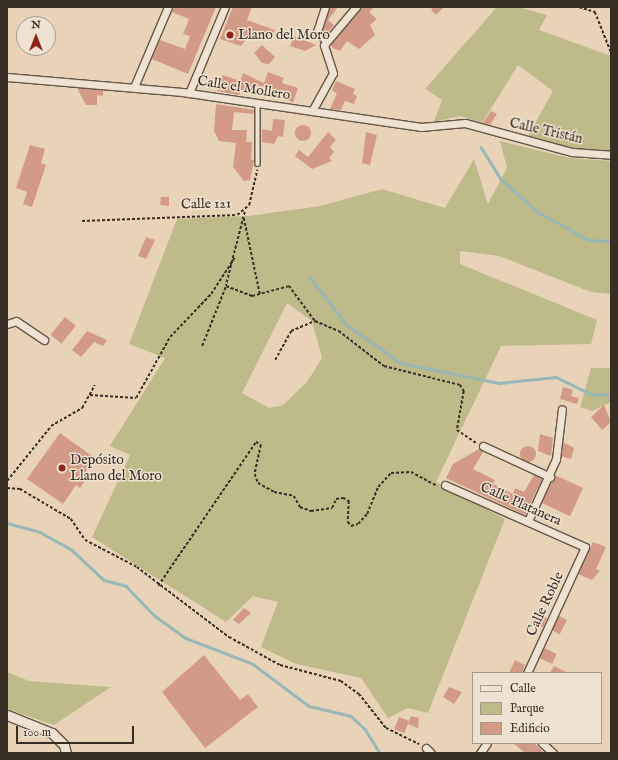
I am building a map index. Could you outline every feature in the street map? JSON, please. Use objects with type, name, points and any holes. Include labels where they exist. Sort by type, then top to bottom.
[{"type":"main road","points":[[7,715],[52,733],[64,745],[66,753]]},
{"type":"street","points":[[134,87],[168,7]]},
{"type":"street","points":[[189,93],[225,7]]},
{"type":"street","points":[[325,7],[317,31],[326,41]]},
{"type":"street","points":[[312,111],[333,73],[324,50],[326,41],[356,7]]},
{"type":"street","name":"Calle el Mollero","points":[[7,77],[189,93],[258,105],[312,111],[420,127],[459,123],[476,126]]},
{"type":"street","name":"Calle Tristán","points":[[476,126],[572,152],[611,155]]},
{"type":"street","points":[[7,324],[16,321],[44,340]]},
{"type":"street","points":[[528,522],[550,477],[562,409]]},
{"type":"street","points":[[483,446],[550,477]]},
{"type":"street","name":"Calle Platanera","points":[[445,485],[585,547]]},
{"type":"street","name":"Calle Roble","points":[[527,672],[585,547]]},
{"type":"street","points":[[480,753],[486,744]]},
{"type":"street","points":[[543,744],[553,753]]},
{"type":"lane","points":[[258,105],[258,164]]},
{"type":"path","points":[[579,7],[595,12],[611,52]]},
{"type":"path","name":"Calle 121","points":[[82,221],[237,215],[245,211],[258,164]]},
{"type":"path","points":[[202,346],[226,286],[235,257],[245,211]]},
{"type":"path","points":[[244,216],[260,294]]},
{"type":"path","points":[[90,395],[136,398],[170,337],[211,294],[235,257]]},
{"type":"path","points":[[226,286],[252,296],[289,286],[316,321],[339,331],[384,366],[460,385],[464,391],[457,430],[483,446]]},
{"type":"path","points":[[275,360],[291,331],[316,321]]},
{"type":"path","points":[[7,481],[50,426],[82,408],[95,385]]},
{"type":"path","points":[[158,586],[256,442],[261,445],[255,474],[258,483],[274,492],[294,496],[300,507],[311,510],[332,508],[336,499],[343,498],[349,501],[348,522],[351,526],[358,524],[367,514],[378,487],[391,473],[411,472],[434,486],[445,485]]},
{"type":"path","points":[[7,488],[20,489],[71,519],[85,540],[137,567],[158,586],[229,637],[280,665],[341,681],[359,694],[386,728],[429,750]]},
{"type":"green space","points":[[497,7],[518,7],[547,15],[539,30],[611,56],[611,152],[576,149],[527,138],[553,91],[518,65],[482,123],[460,116],[434,122],[442,100],[425,89]]},
{"type":"green space","points":[[500,141],[569,158],[611,161],[611,294],[591,292],[499,256],[460,251],[460,264],[597,320],[591,344],[501,346],[436,482],[505,519],[428,713],[408,708],[388,718],[361,678],[296,664],[261,647],[278,602],[253,596],[226,622],[92,537],[130,455],[110,446],[165,358],[129,344],[177,219],[248,216],[320,206],[382,189],[445,208],[474,159],[488,204],[507,168]],"holes":[[[287,303],[312,321],[322,358],[307,382],[283,405],[269,408],[242,393]]]},
{"type":"green space","points":[[591,368],[611,368],[611,402],[592,411],[580,407]]},
{"type":"green space","points":[[7,672],[29,681],[111,687],[54,725],[7,709]]},
{"type":"building","points":[[174,7],[216,7],[188,74],[152,59],[160,40],[185,49],[190,36],[183,34],[189,19],[172,12]]},
{"type":"building","points":[[233,7],[252,7],[247,20],[275,30],[272,38],[244,27],[251,34],[241,46],[220,39]]},
{"type":"building","points":[[330,7],[338,7],[328,20],[334,25],[327,34],[323,30]]},
{"type":"building","points":[[361,7],[374,7],[369,12],[377,19],[370,25],[375,35],[359,49],[347,41],[340,51],[333,48],[331,45]]},
{"type":"building","points":[[434,7],[444,7],[436,15],[431,10]]},
{"type":"building","points":[[294,36],[316,45],[305,51],[290,46]]},
{"type":"building","points":[[262,45],[275,57],[269,64],[262,63],[254,53]]},
{"type":"building","points":[[268,72],[284,78],[282,83],[298,88],[293,103],[268,87],[254,85],[248,92],[242,90],[239,95],[217,91],[223,75],[240,81],[243,73],[264,83]]},
{"type":"building","points":[[336,81],[355,89],[353,94],[357,96],[354,104],[345,101],[341,110],[330,109],[337,93],[332,91]]},
{"type":"building","points":[[77,88],[103,90],[103,96],[97,95],[97,105],[86,105]]},
{"type":"building","points":[[216,104],[254,110],[253,114],[234,112],[232,130],[247,130],[246,142],[252,142],[251,160],[254,160],[250,180],[244,181],[233,167],[236,143],[219,141],[214,131]]},
{"type":"building","points":[[491,111],[497,114],[490,125],[483,123]]},
{"type":"building","points":[[273,119],[285,120],[283,137],[278,136],[274,144],[262,142],[262,129],[272,131]]},
{"type":"building","points":[[303,125],[309,127],[311,133],[309,139],[303,141],[297,139],[295,133],[297,127]]},
{"type":"building","points":[[328,132],[336,140],[330,147],[334,152],[329,158],[332,161],[312,169],[295,156],[299,150],[308,157]]},
{"type":"building","points":[[366,132],[377,135],[370,165],[362,163]]},
{"type":"building","points":[[30,145],[45,149],[41,163],[46,165],[32,207],[23,204],[27,192],[16,188]]},
{"type":"building","points":[[161,197],[169,197],[169,206],[160,205]]},
{"type":"building","points":[[146,237],[155,240],[146,259],[138,256]]},
{"type":"building","points":[[65,317],[76,326],[61,344],[51,335]]},
{"type":"building","points":[[87,331],[107,340],[103,346],[94,342],[81,357],[72,350]]},
{"type":"building","points":[[563,387],[573,390],[571,396],[579,398],[577,404],[560,399]]},
{"type":"building","points":[[604,405],[611,422],[602,430],[591,417]]},
{"type":"building","name":"Depósito Llano del Moro","points":[[60,433],[95,458],[81,478],[85,481],[80,488],[76,485],[63,504],[27,479]]},
{"type":"building","points":[[540,434],[553,438],[551,456],[538,451]]},
{"type":"building","points":[[563,442],[574,448],[571,459],[561,456]]},
{"type":"building","points":[[528,446],[534,448],[536,454],[534,460],[528,462],[522,460],[520,454],[522,448]]},
{"type":"building","points":[[479,449],[483,452],[473,469],[495,480],[493,484],[513,494],[515,488],[524,492],[534,475],[542,479],[525,515],[446,478],[453,464]]},
{"type":"building","points":[[555,475],[583,488],[570,516],[542,503]]},
{"type":"building","points":[[593,542],[606,547],[596,569],[600,571],[592,580],[578,574]]},
{"type":"building","points":[[244,608],[251,613],[239,624],[233,620]]},
{"type":"building","points":[[536,613],[547,618],[543,627],[531,624]]},
{"type":"building","points":[[559,616],[567,620],[560,634],[552,630]]},
{"type":"building","points":[[544,648],[557,654],[552,664],[539,658]]},
{"type":"building","points":[[204,655],[240,700],[248,694],[258,707],[205,748],[162,692]]},
{"type":"building","points":[[515,660],[525,665],[522,672],[509,672]]},
{"type":"building","points":[[554,666],[566,672],[551,672]]},
{"type":"building","points":[[449,687],[462,692],[454,704],[443,697]]},
{"type":"building","points":[[411,716],[419,718],[418,728],[408,724]]},
{"type":"building","points":[[399,717],[409,721],[404,733],[394,729]]},
{"type":"building","points":[[514,744],[535,744],[544,753],[525,753]]},
{"type":"waterway","points":[[481,147],[501,179],[538,212],[589,240],[611,241]]},
{"type":"waterway","points":[[310,277],[346,324],[401,363],[499,383],[556,377],[593,395],[611,394]]},
{"type":"waterway","points":[[7,523],[40,532],[72,550],[104,580],[126,586],[154,615],[186,638],[253,664],[309,706],[351,716],[365,729],[380,753]]},
{"type":"place","name":"Llano del Moro","points":[[230,35]]},
{"type":"place","name":"Depósito Llano del Moro","points":[[62,468]]}]
